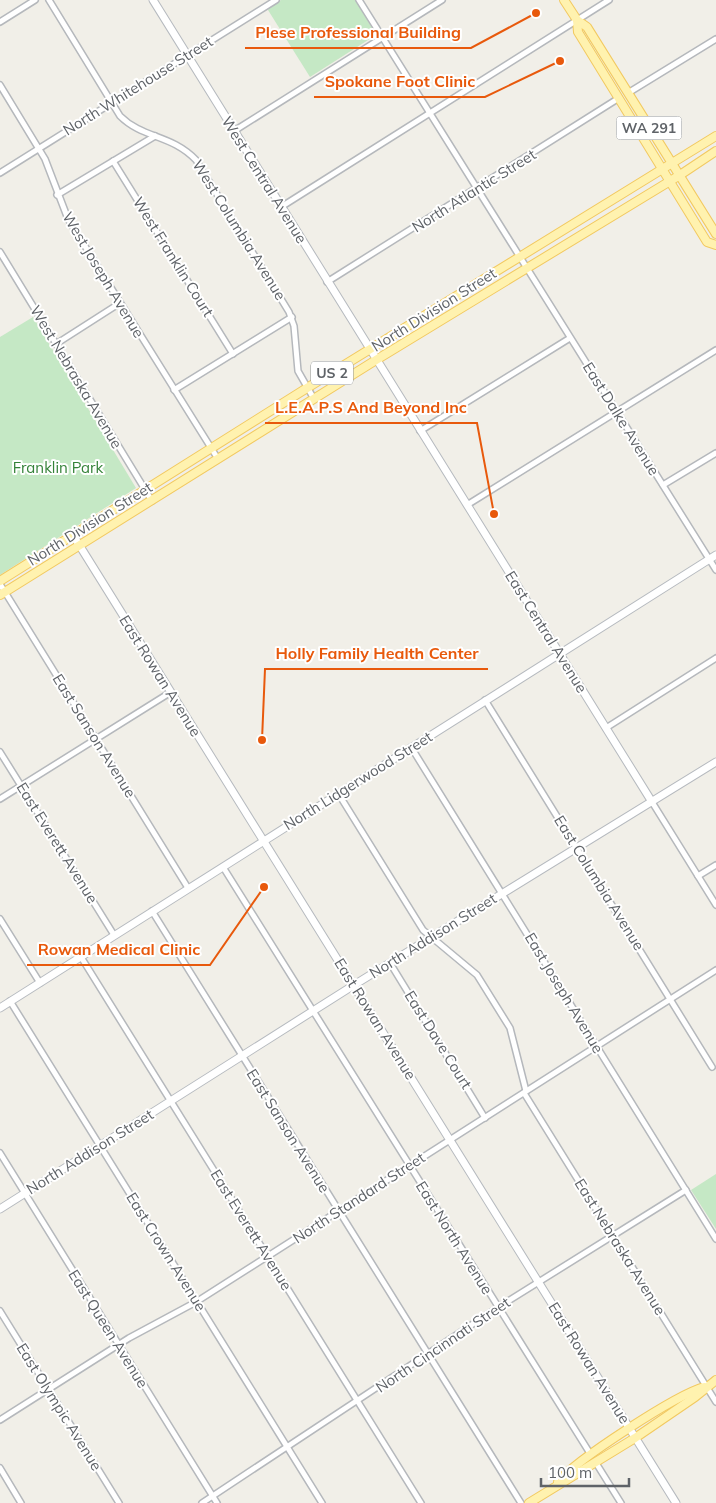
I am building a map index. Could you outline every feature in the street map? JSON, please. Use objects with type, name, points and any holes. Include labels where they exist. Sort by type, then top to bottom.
[{"type":"main road","name":"WA 291","points":[[564,0],[577,20],[587,27],[680,175]]},
{"type":"main road","name":"WA 291","points":[[577,20],[578,32],[669,182]]},
{"type":"main road","name":"North Division Street","points":[[0,583],[307,388],[716,136]]},
{"type":"main road","name":"North Division Street","points":[[2,594],[376,360],[526,267],[669,182],[716,151]]},
{"type":"main road","points":[[680,175],[716,234]]},
{"type":"main road","points":[[669,182],[707,242],[716,245]]},
{"type":"main road","points":[[529,1503],[557,1484],[571,1479],[635,1438],[695,1397],[706,1386],[716,1380]]},
{"type":"main road","points":[[557,1484],[567,1472],[630,1429],[690,1390],[706,1386]]},
{"type":"street","points":[[0,22],[35,0]]},
{"type":"street","name":"West Columbia Avenue","points":[[48,0],[120,116],[130,126],[154,136],[171,140],[185,148],[196,160],[292,317],[295,332],[296,366],[314,399]]},
{"type":"street","name":"West Central Avenue","points":[[153,0],[376,360]]},
{"type":"street","name":"North Whitehouse Street","points":[[0,173],[276,0]]},
{"type":"street","name":"East Dalke Avenue","points":[[359,0],[663,486],[713,558],[716,570]]},
{"type":"street","points":[[234,131],[442,0]]},
{"type":"street","points":[[281,207],[609,0]]},
{"type":"street","points":[[628,93],[716,39]]},
{"type":"street","name":"West Joseph Avenue","points":[[0,85],[50,170],[57,195],[68,219],[218,459]]},
{"type":"street","name":"North Atlantic Street","points":[[327,282],[619,98]]},
{"type":"street","points":[[57,195],[154,136]]},
{"type":"street","name":"West Franklin Court","points":[[114,161],[233,354]]},
{"type":"street","name":"West Nebraska Avenue","points":[[0,252],[152,501]]},
{"type":"street","points":[[56,344],[120,303]]},
{"type":"street","points":[[174,390],[292,317]]},
{"type":"street","points":[[420,431],[570,338]]},
{"type":"street","points":[[467,505],[716,350]]},
{"type":"street","name":"East Central Avenue","points":[[376,360],[716,905]]},
{"type":"street","points":[[663,486],[716,453]]},
{"type":"street","name":"East Rowan Avenue","points":[[73,535],[676,1503]]},
{"type":"street","name":"North Lidgerwood Street","points":[[0,1008],[559,653],[713,558]]},
{"type":"street","name":"East Sanson Avenue","points":[[0,583],[2,594],[96,739],[188,888]]},
{"type":"street","points":[[606,728],[716,658]]},
{"type":"street","points":[[0,799],[171,692]]},
{"type":"street","name":"East Columbia Avenue","points":[[485,700],[712,1066]]},
{"type":"street","name":"East Joseph Avenue","points":[[411,747],[716,1239]]},
{"type":"street","name":"East Everett Avenue","points":[[0,752],[114,935]]},
{"type":"street","name":"North Addison Street","points":[[0,1209],[354,985],[716,762]]},
{"type":"street","name":"East Nebraska Avenue","points":[[338,793],[423,930],[477,975],[510,1028],[525,1092],[716,1402]]},
{"type":"street","points":[[698,876],[716,864]]},
{"type":"street","name":"East North Avenue","points":[[223,867],[408,1166],[591,1456]]},
{"type":"street","name":"East Sanson Avenue","points":[[152,912],[521,1503]]},
{"type":"street","points":[[0,919],[40,982]]},
{"type":"street","name":"East Everett Avenue","points":[[81,956],[421,1503]]},
{"type":"street","name":"East Dave Court","points":[[390,963],[485,1118]]},
{"type":"street","name":"North Standard Street","points":[[0,1420],[118,1345],[196,1302],[716,970]]},
{"type":"street","name":"East Crown Avenue","points":[[10,1001],[322,1503]]},
{"type":"street","name":"East Queen Avenue","points":[[0,1154],[217,1503]]},
{"type":"street","name":"North Cincinnati Street","points":[[202,1503],[358,1402],[497,1308],[686,1190]]},
{"type":"street","name":"East Olympic Avenue","points":[[0,1311],[119,1503]]},
{"type":"street","points":[[596,1463],[620,1503]]},
{"type":"street","points":[[0,1468],[21,1503]]},
{"type":"green space","points":[[281,0],[356,0],[376,35],[310,77],[268,10]]},
{"type":"green space","name":"Franklin Park","points":[[33,317],[136,488],[0,575],[0,337]]},
{"type":"green space","points":[[716,1174],[716,1229],[691,1190]]},
{"type":"place","name":"Plese Professional Building","points":[[536,13]]},
{"type":"place","name":"Spokane Foot Clinic","points":[[560,61]]},
{"type":"place","name":"L.E.A.P.S And Beyond Inc","points":[[494,514]]},
{"type":"place","name":"Holly Family Health Center","points":[[262,740]]},
{"type":"place","name":"Rowan Medical Clinic","points":[[264,887]]}]
